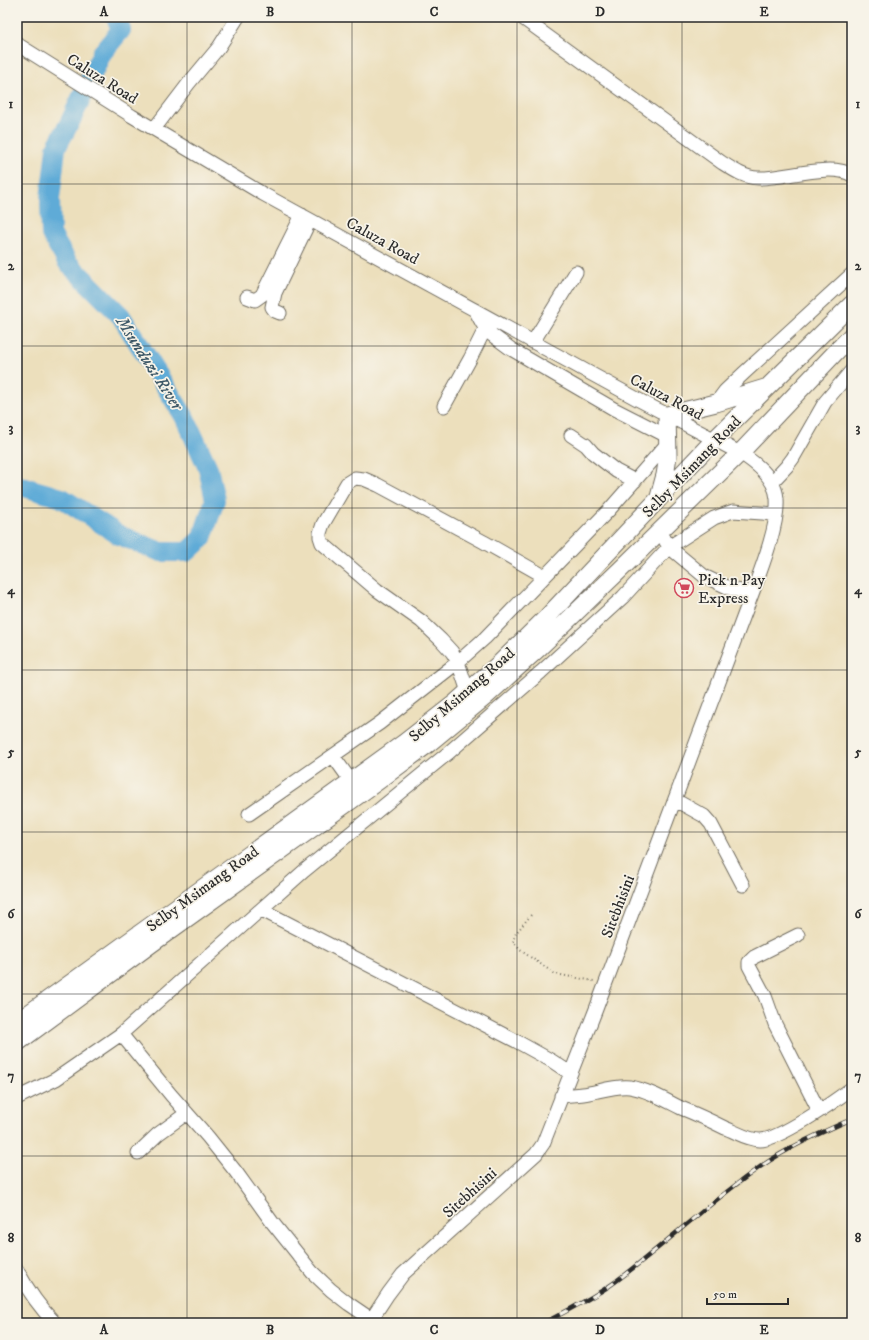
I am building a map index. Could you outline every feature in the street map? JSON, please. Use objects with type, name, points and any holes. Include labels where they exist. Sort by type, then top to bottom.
[{"type":"main road","name":"Selby Msimang Road","points":[[17,1022],[404,743],[468,692],[542,622],[714,440],[852,304]]},
{"type":"main road","name":"Selby Msimang Road","points":[[17,1043],[151,944],[428,744],[485,696],[540,647],[740,453],[852,335]]},
{"type":"main road","points":[[658,499],[665,475],[668,456],[667,415],[716,403],[767,387]]},
{"type":"street","points":[[154,129],[219,47],[238,17]]},
{"type":"street","points":[[521,17],[721,162],[738,172],[756,178],[834,170],[848,172],[852,175]]},
{"type":"street","name":"Caluza Road","points":[[17,44],[132,116],[263,194],[667,415],[740,453]]},
{"type":"street","points":[[247,297],[255,300],[262,295],[306,217]]},
{"type":"street","points":[[280,313],[275,311],[272,307],[275,293],[306,217]]},
{"type":"street","points":[[533,342],[576,272]]},
{"type":"street","points":[[716,403],[725,391],[852,274]]},
{"type":"street","points":[[249,814],[380,723],[458,662],[485,638],[635,481],[667,440],[511,349],[492,335],[475,310]]},
{"type":"street","points":[[444,406],[486,327]]},
{"type":"street","points":[[772,482],[793,458],[824,402],[852,370]]},
{"type":"street","points":[[571,435],[586,445],[593,453],[616,471],[635,481]]},
{"type":"street","name":"Sitebhisini","points":[[370,1321],[388,1294],[404,1274],[536,1154],[543,1144],[675,800],[761,570],[774,527],[777,498],[772,482],[749,458],[740,453]]},
{"type":"street","points":[[468,692],[458,662],[452,652],[441,640],[421,621],[377,590],[322,542],[320,533],[323,524],[347,483],[355,478],[364,479],[378,485],[544,576]]},
{"type":"street","points":[[17,1098],[56,1079],[121,1034],[304,871],[447,754],[541,672],[623,597],[669,547],[714,518],[733,511],[776,514]]},
{"type":"street","points":[[660,531],[669,547],[704,576],[728,588],[752,594]]},
{"type":"street","points":[[333,756],[351,781]]},
{"type":"street","points":[[675,800],[704,816],[712,824],[743,885]]},
{"type":"street","points":[[262,910],[516,1041],[570,1073]]},
{"type":"street","points":[[798,935],[758,955],[749,962],[765,996],[775,1024],[819,1111]]},
{"type":"street","points":[[121,1034],[236,1172],[272,1222],[312,1272],[331,1290],[370,1321]]},
{"type":"street","points":[[561,1096],[582,1094],[618,1087],[630,1087],[641,1090],[736,1132],[760,1140],[784,1131],[819,1111],[852,1088]]},
{"type":"street","points":[[138,1153],[158,1134],[187,1113]]},
{"type":"street","points":[[17,1270],[46,1314],[55,1323]]},
{"type":"path","points":[[531,915],[516,933],[513,940],[520,950],[555,974],[591,981],[607,980]]},
{"type":"waterway","name":"Msunduzi River","points":[[17,485],[62,498],[119,535],[161,552],[187,552],[202,538],[215,500],[208,468],[184,416],[121,316],[68,263],[51,234],[50,199],[56,148],[71,120],[102,53],[121,30],[116,17]]},
{"type":"railway","points":[[544,1323],[607,1288],[741,1180],[760,1167],[793,1147],[852,1119]]},
{"type":"place","name":"Pick n Pay Express","points":[[684,588]]}]
